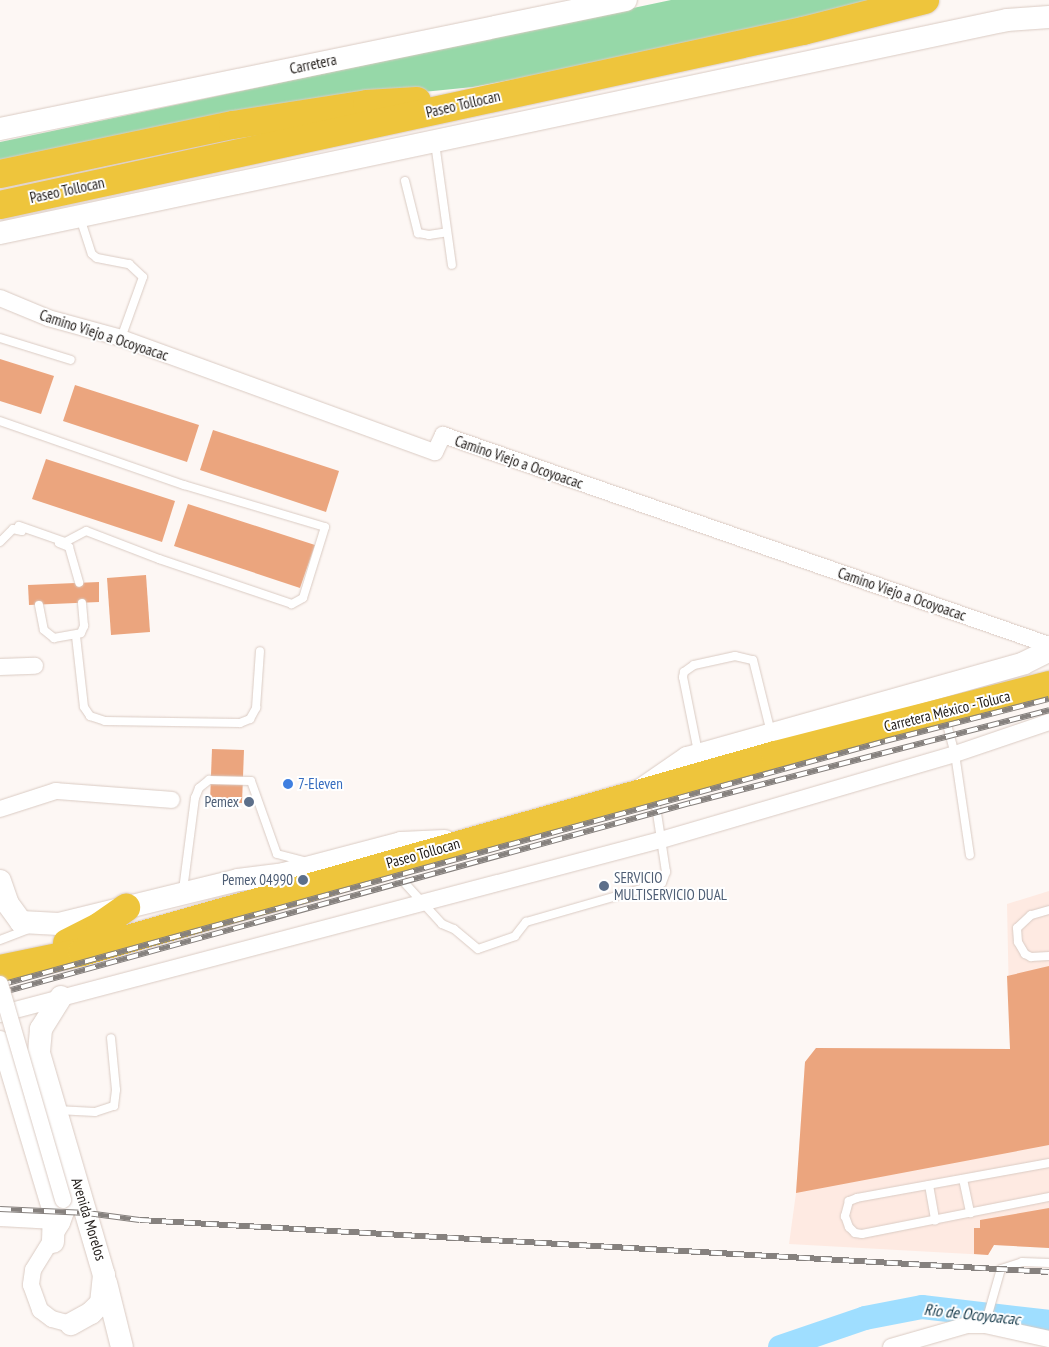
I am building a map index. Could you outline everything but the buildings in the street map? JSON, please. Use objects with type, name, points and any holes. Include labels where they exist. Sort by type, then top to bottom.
[{"type":"highway","points":[[803,31],[882,0]]},
{"type":"highway","name":"Paseo Tollocan","points":[[0,205],[803,31],[925,0]]},
{"type":"highway","points":[[0,174],[232,125],[367,104],[489,98]]},
{"type":"highway","points":[[845,736],[913,706],[1049,667]]},
{"type":"highway","name":"Carretera México - Toluca","points":[[845,736],[1049,685]]},
{"type":"highway","name":"Paseo Tollocan","points":[[0,969],[30,961],[82,952],[468,840],[845,736]]},
{"type":"highway","points":[[30,961],[100,926],[126,908]]},
{"type":"highway","points":[[0,995],[11,983],[82,952]]},
{"type":"main road","name":"Carretera","points":[[0,129],[626,0]]},
{"type":"main road","points":[[0,234],[998,22],[1049,17]]},
{"type":"main road","points":[[643,793],[687,758],[698,754],[1024,663],[1049,651]]},
{"type":"main road","points":[[0,881],[2,913],[21,922],[34,925],[77,921],[183,894],[335,861],[401,843],[468,840]]},
{"type":"main road","name":"Avenida Morelos","points":[[61,997],[41,1029],[39,1053],[98,1249],[104,1275],[101,1303],[91,1313],[71,1324]]},
{"type":"main road","points":[[3,1054],[59,1219],[98,1249]]},
{"type":"main road","points":[[104,1275],[120,1341]]},
{"type":"main road","points":[[71,1324],[99,1322],[120,1341]]},
{"type":"street","name":"Camino Viejo a Ocoyoacac","points":[[0,298],[48,318],[121,338],[435,452],[443,435],[1049,644]]},
{"type":"street","points":[[0,667],[35,666]]},
{"type":"street","points":[[0,1014],[661,840],[955,754],[1049,722]]},
{"type":"street","points":[[0,809],[56,791],[172,800]]},
{"type":"street","name":"Avenida Morelos","points":[[0,984],[59,1219]]},
{"type":"street","points":[[0,1218],[59,1219],[33,1270],[31,1285],[33,1298],[40,1310],[52,1319],[71,1324]]},
{"type":"street","points":[[891,1347],[930,1334],[986,1321],[1049,1339]]},
{"type":"lane","points":[[435,141],[452,264]]},
{"type":"lane","points":[[405,181],[418,233],[429,236],[447,232]]},
{"type":"lane","points":[[83,227],[92,254],[97,258],[129,264],[143,277],[121,338]]},
{"type":"lane","points":[[0,338],[71,360]]},
{"type":"lane","points":[[0,421],[184,486],[325,527],[303,598],[292,604],[283,603],[86,531],[65,542],[19,529]]},
{"type":"lane","points":[[0,542],[19,529]]},
{"type":"lane","points":[[19,529],[69,547],[79,582]]},
{"type":"lane","points":[[82,603],[84,626],[76,636],[84,707],[90,716],[106,721],[240,723],[250,719],[256,708],[260,651]]},
{"type":"lane","points":[[39,605],[47,635],[76,636]]},
{"type":"lane","points":[[698,754],[683,677],[684,672],[694,665],[735,656],[753,660],[771,734]]},
{"type":"lane","points":[[944,712],[955,754],[970,855]]},
{"type":"lane","points":[[183,894],[195,798],[199,788],[209,780],[252,781],[277,854],[302,861],[335,861]]},
{"type":"lane","points":[[387,863],[421,903],[442,924],[454,929],[478,949],[515,936],[526,922],[662,882],[666,872],[661,840],[643,793]]},
{"type":"lane","points":[[1049,910],[1031,915],[1017,928],[1018,942],[1025,954],[1031,957],[1049,956]]},
{"type":"lane","points":[[0,940],[34,925]]},
{"type":"lane","points":[[55,1110],[95,1112],[114,1106],[116,1090],[111,1038]]},
{"type":"lane","points":[[1049,1163],[857,1198],[849,1201],[845,1216],[849,1227],[855,1233],[862,1234],[1049,1197]]},
{"type":"lane","points":[[963,1179],[970,1214]]},
{"type":"lane","points":[[929,1185],[935,1220]]},
{"type":"lane","points":[[986,1321],[1001,1269],[1022,1262],[1049,1263]]},
{"type":"shaded area","points":[[1049,891],[1049,1248],[994,1245],[988,1255],[789,1244],[796,1193],[805,1062],[816,1048],[1010,1049],[1007,904]]},
{"type":"green space","points":[[671,0],[918,0],[841,18],[473,87],[423,92],[0,171],[0,142]]},
{"type":"waterway","name":"Rio de Ocoyoacac","points":[[780,1347],[865,1318],[922,1307],[1049,1322]]},
{"type":"railway","points":[[0,985],[885,741],[1049,699]]},
{"type":"railway","points":[[0,993],[690,803],[1049,710]]},
{"type":"railway","points":[[0,1209],[87,1213],[140,1220],[1049,1272]]},
{"type":"place","name":"7-Eleven","points":[[288,784]]},
{"type":"place","name":"Pemex","points":[[249,802]]},
{"type":"place","name":"Pemex 04990","points":[[303,880]]},
{"type":"place","name":"SERVICIO MULTISERVICIO DUAL","points":[[604,886]]}]
